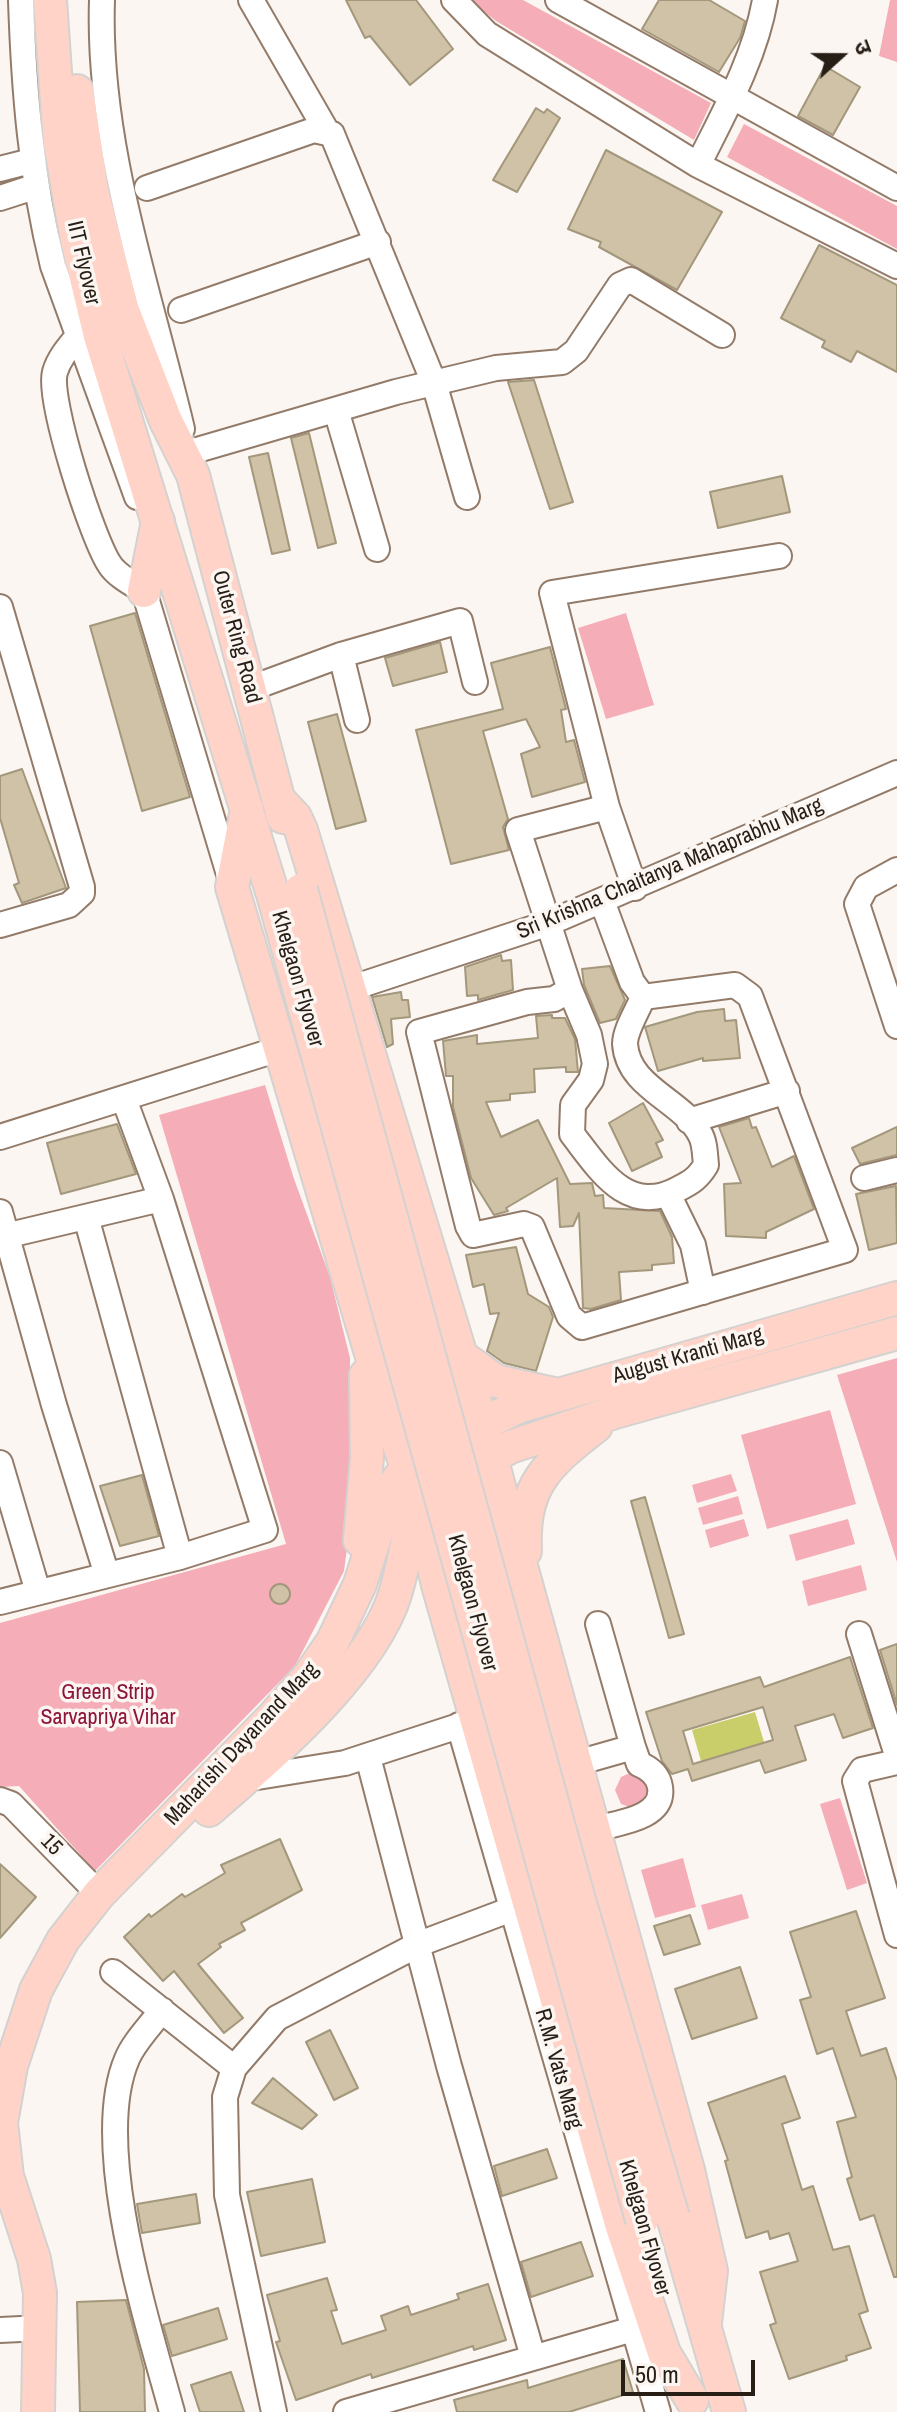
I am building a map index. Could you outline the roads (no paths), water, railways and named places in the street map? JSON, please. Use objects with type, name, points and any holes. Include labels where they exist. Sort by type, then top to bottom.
[{"type":"main road","name":"IIT Flyover","points":[[71,0],[88,229],[100,336],[159,518]]},
{"type":"main road","name":"IIT Flyover","points":[[24,1],[60,143],[88,229],[143,365],[190,464]]},
{"type":"main road","name":"Outer Ring Road","points":[[190,464],[278,799]]},
{"type":"main road","name":"Outer Ring Road","points":[[159,518],[247,809]]},
{"type":"main road","points":[[144,591],[159,518]]},
{"type":"main road","points":[[278,799],[295,817],[301,830],[462,1357],[526,1592],[577,1763],[708,2257],[711,2271],[705,2323]]},
{"type":"main road","name":"Khelgaon Flyover","points":[[278,799],[288,894]]},
{"type":"main road","points":[[247,809],[232,887],[365,1334],[419,1503],[469,1717],[622,2227],[664,2353],[694,2406]]},
{"type":"main road","name":"Khelgaon Flyover","points":[[247,809],[288,894],[579,1900],[658,2219],[694,2406]]},
{"type":"main road","points":[[344,1260],[351,1275],[364,1286],[379,1291],[396,1289],[411,1282],[421,1269],[426,1254],[425,1237]]},
{"type":"main road","name":"August Kranti Marg","points":[[406,1468],[436,1446],[520,1406],[897,1298]]},
{"type":"main road","name":"August Kranti Marg","points":[[419,1503],[490,1456],[615,1412],[897,1333]]},
{"type":"main road","points":[[344,1618],[362,1521],[367,1444],[365,1334]]},
{"type":"main road","points":[[462,1357],[496,1381],[557,1394]]},
{"type":"main road","points":[[526,1592],[525,1521],[533,1492],[559,1455],[615,1412]]},
{"type":"main road","name":"Maharishi Dayanand Marg","points":[[154,1849],[310,1675],[333,1641],[360,1584],[389,1493],[406,1468]]},
{"type":"main road","name":"Maharishi Dayanand Marg","points":[[154,1849],[245,1779],[292,1734],[364,1654],[389,1610],[404,1567],[410,1527],[419,1503]]},
{"type":"main road","points":[[469,1717],[471,1689],[476,1673],[486,1660],[501,1653],[517,1651],[533,1656],[546,1667],[553,1682]]},
{"type":"main road","points":[[38,2412],[42,2328],[34,2259],[2,2160],[1,2123],[6,2066],[49,1964],[104,1899],[154,1849]]},
{"type":"main road","points":[[53,2412],[52,2296],[41,2237],[18,2171],[14,2111],[49,1996],[104,1899]]},
{"type":"main road","name":"Khelgaon Flyover","points":[[658,2219],[705,2323],[729,2412]]},
{"type":"main road","points":[[12,2412],[32,2386],[40,2361]]},
{"type":"street","points":[[102,0],[106,93],[116,157],[190,464],[336,410],[496,368],[570,358],[620,285],[631,280],[722,335]]},
{"type":"street","points":[[251,0],[326,130],[337,140],[434,383],[467,497]]},
{"type":"street","points":[[454,0],[487,34],[698,165],[897,266]]},
{"type":"street","points":[[558,0],[897,188]]},
{"type":"street","points":[[698,165],[732,96],[756,34],[765,0]]},
{"type":"street","points":[[24,1],[24,101],[34,187],[53,266],[133,493],[159,518]]},
{"type":"street","points":[[147,188],[303,133],[326,130]]},
{"type":"street","points":[[0,169],[31,161]]},
{"type":"street","points":[[0,198],[34,187]]},
{"type":"street","points":[[181,310],[378,242]]},
{"type":"street","points":[[78,336],[63,355],[55,373],[53,393],[58,422],[110,566],[144,591],[232,887]]},
{"type":"street","points":[[336,410],[377,549]]},
{"type":"street","points":[[635,888],[607,807],[552,593],[779,556]]},
{"type":"street","points":[[0,607],[82,893],[69,905],[0,925]]},
{"type":"street","points":[[249,689],[341,655],[460,621],[475,682]]},
{"type":"street","points":[[341,655],[357,720]]},
{"type":"street","name":"Sri Krishna Chaitanya Mahaprabhu Marg","points":[[349,989],[549,923],[897,773]]},
{"type":"street","points":[[607,807],[518,830],[570,990],[589,1035],[595,1064],[591,1080],[573,1105],[572,1134],[611,1182],[634,1197],[668,1194],[697,1179],[706,1165],[701,1135],[650,1089],[630,1061],[625,1042],[643,997]]},
{"type":"street","points":[[896,1022],[857,904],[866,887],[897,870]]},
{"type":"street","points":[[602,901],[632,982],[643,997]]},
{"type":"street","points":[[570,990],[554,999],[527,1002],[419,1032],[468,1226],[478,1237],[524,1224],[532,1227],[569,1316],[577,1326],[845,1250],[755,1004],[743,989],[735,985],[643,997]]},
{"type":"street","points":[[0,1137],[282,1048]]},
{"type":"street","points":[[689,1121],[787,1091]]},
{"type":"street","points":[[0,1602],[180,1557],[265,1530],[161,1199],[124,1099]]},
{"type":"street","points":[[864,1178],[897,1170]]},
{"type":"street","points":[[668,1194],[693,1245],[703,1292]]},
{"type":"street","points":[[107,1575],[11,1299],[3,1224],[86,1217],[161,1199]]},
{"type":"street","points":[[86,1217],[180,1557]]},
{"type":"street","points":[[0,1463],[38,1592]]},
{"type":"street","points":[[595,1829],[645,1815],[657,1804],[658,1779],[639,1764],[598,1624]]},
{"type":"street","points":[[859,1634],[897,1755]]},
{"type":"street","points":[[245,1779],[311,1770],[368,1757],[469,1717]]},
{"type":"street","name":"R.M. Vats Marg","points":[[469,1717],[512,1909],[658,2412]]},
{"type":"street","points":[[577,1763],[633,1747]]},
{"type":"street","points":[[368,1757],[449,2066],[533,2357]]},
{"type":"street","points":[[897,1762],[862,1770],[855,1781],[897,1935]]},
{"type":"street","name":"15","points":[[0,1800],[11,1804],[104,1899]]},
{"type":"street","points":[[274,2412],[227,2195],[225,2097],[234,2068],[277,2018],[419,1944],[512,1909]]},
{"type":"street","points":[[113,1972],[234,2068]]},
{"type":"street","points":[[162,2010],[127,2058],[116,2115],[120,2202],[172,2412]]},
{"type":"street","points":[[0,2330],[42,2328]]},
{"type":"street","points":[[346,2412],[425,2401],[533,2357],[633,2329]]},
{"type":"park label","name":"Green Strip Sarvapriya Vihar","points":[[108,1706]]}]
